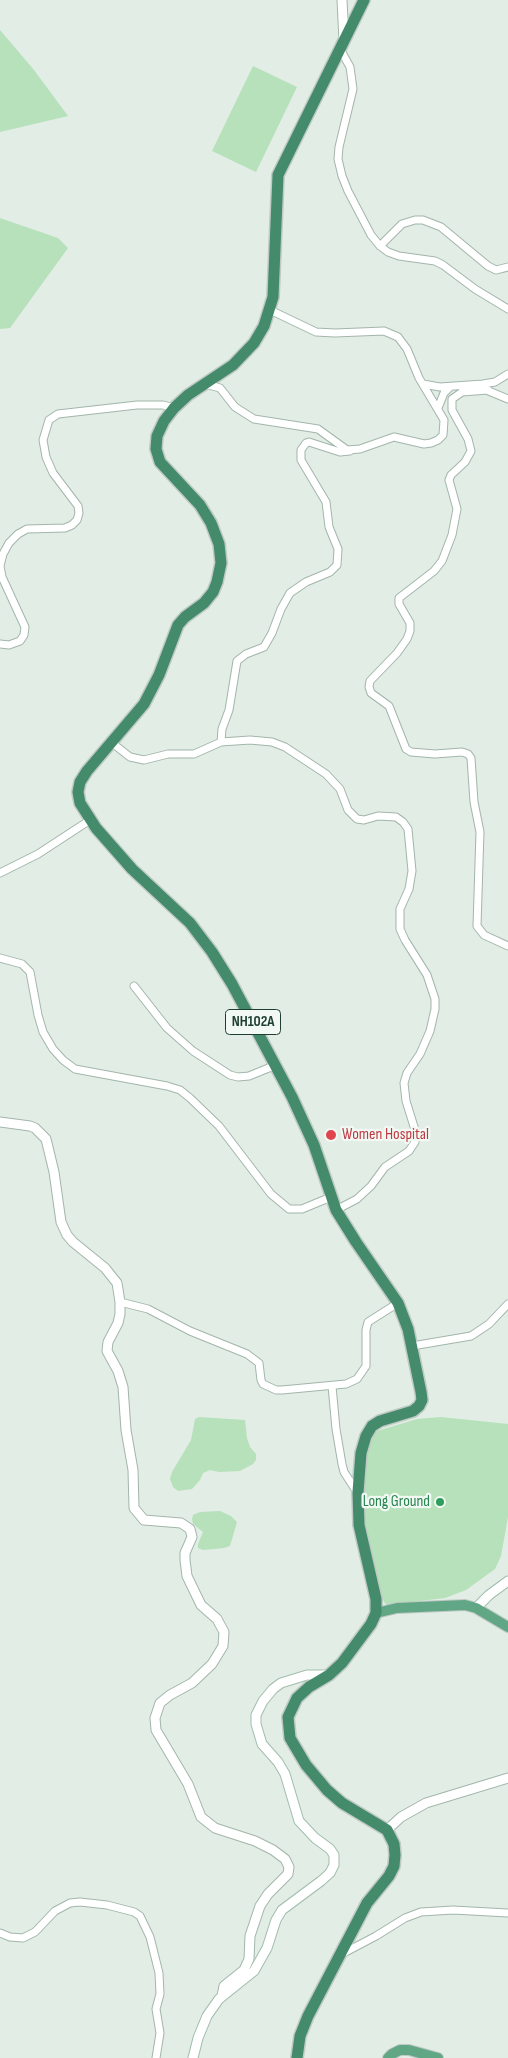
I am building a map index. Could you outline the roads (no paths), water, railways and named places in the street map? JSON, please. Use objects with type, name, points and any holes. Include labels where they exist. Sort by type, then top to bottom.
[{"type":"highway","name":"NH102A","points":[[364,0],[278,175],[274,277],[270,310],[264,326],[245,354],[223,374],[205,384],[174,408],[160,428],[156,449],[160,462],[200,506],[211,523],[219,544],[220,574],[213,592],[204,603],[185,616],[178,625],[144,704],[80,782],[78,792],[80,803],[90,820],[132,869],[178,911],[201,936],[232,984],[276,1065],[314,1145],[336,1210],[360,1249],[398,1303],[405,1318],[422,1400],[420,1406],[413,1411],[380,1421],[372,1426],[366,1436],[361,1453],[358,1492],[359,1525],[376,1599],[376,1613]]},
{"type":"highway","points":[[297,2058],[300,2036],[308,2016],[367,1903],[389,1876],[394,1866],[394,1844],[387,1830],[342,1803],[326,1790],[306,1765],[290,1738],[288,1716],[297,1698],[309,1686],[329,1675],[351,1651],[371,1624],[376,1613]]},
{"type":"main road","points":[[376,1613],[397,1608],[454,1604],[476,1608],[508,1627]]},
{"type":"main road","points":[[388,2058],[400,2050],[409,2050],[438,2058]]},
{"type":"street","points":[[342,0],[342,45],[350,67],[353,83],[338,159],[342,176],[371,235],[388,252],[399,256],[435,261],[443,264],[475,289],[508,309]]},
{"type":"street","points":[[380,246],[402,224],[423,220],[441,228],[488,266],[496,270],[508,268]]},
{"type":"street","points":[[221,742],[222,729],[231,699],[237,661],[246,654],[264,647],[272,633],[280,609],[290,593],[306,582],[330,572],[337,565],[338,548],[329,528],[326,502],[302,460],[301,450],[309,442],[340,452],[353,450],[394,437],[424,444],[438,440],[443,435],[445,428],[444,420],[438,408],[423,384],[407,349],[398,337],[384,331],[335,334],[316,332],[270,310]]},
{"type":"street","points":[[423,384],[433,387],[450,387],[495,382],[508,374]]},
{"type":"street","points":[[205,384],[220,388],[235,407],[254,419],[318,429],[341,447],[353,450]]},
{"type":"street","points":[[467,384],[488,390],[508,399]]},
{"type":"street","points":[[438,408],[444,393],[450,387]]},
{"type":"street","points":[[488,390],[462,392],[452,399],[452,410],[468,440],[471,451],[465,462],[451,475],[449,480],[457,509],[452,535],[442,561],[434,571],[399,598],[399,604],[410,623],[410,631],[397,653],[370,681],[369,687],[372,693],[389,706],[406,748],[411,752],[435,754],[462,752],[468,754],[471,758],[474,802],[480,832],[477,926],[484,936],[508,946]]},
{"type":"street","points":[[0,644],[20,641],[24,635],[25,627],[2,577],[0,566],[3,554],[9,543],[18,534],[27,529],[65,528],[72,525],[77,520],[79,513],[78,506],[53,473],[46,456],[43,440],[49,420],[58,414],[137,404],[163,405],[174,408]]},
{"type":"street","points":[[111,742],[130,757],[144,760],[168,754],[194,754],[221,742],[260,740],[286,746],[309,761],[335,783],[343,795],[348,810],[357,819],[364,820],[378,816],[396,817],[408,829],[412,872],[409,889],[400,909],[400,929],[427,975],[435,1004],[430,1032],[420,1054],[407,1073],[404,1083],[406,1102],[416,1133],[415,1142],[409,1150],[385,1168],[371,1186],[357,1199],[336,1210]]},
{"type":"street","points":[[0,873],[38,854],[90,820]]},
{"type":"street","points":[[0,958],[22,964],[30,972],[43,1032],[53,1049],[75,1069],[180,1090],[219,1126],[271,1194],[289,1209],[302,1209],[331,1197]]},
{"type":"street","points":[[134,986],[167,1028],[193,1051],[230,1075],[238,1077],[249,1076],[276,1065]]},
{"type":"street","points":[[0,1122],[30,1126],[35,1128],[46,1139],[54,1172],[60,1213],[69,1239],[110,1274],[116,1283],[120,1302],[118,1323],[108,1342],[107,1351],[118,1371],[123,1387],[126,1430],[133,1470],[134,1508],[144,1520],[181,1523],[190,1529],[192,1537],[185,1560],[187,1576],[201,1605],[217,1619],[224,1632],[223,1646],[212,1664],[192,1683],[160,1703],[155,1718],[156,1730],[183,1773],[201,1818],[214,1828],[255,1841],[273,1850],[285,1859],[289,1869],[288,1874],[268,1894],[260,1906],[250,1936],[249,1959],[244,1970],[224,1986],[222,1996]]},
{"type":"street","points":[[120,1302],[148,1309],[190,1331],[247,1354],[259,1363],[261,1380],[264,1384],[271,1388],[282,1390],[332,1386],[353,1382],[364,1371],[368,1322],[398,1303]]},
{"type":"street","points":[[412,1346],[471,1336],[489,1324],[508,1304]]},
{"type":"street","points":[[332,1386],[336,1429],[342,1464],[344,1472],[358,1492]]},
{"type":"street","points":[[476,1608],[489,1595],[508,1581]]},
{"type":"street","points":[[193,2058],[198,2038],[208,2016],[222,1996],[254,1971],[267,1948],[276,1920],[282,1910],[321,1881],[330,1873],[334,1865],[334,1856],[330,1849],[315,1838],[299,1821],[285,1774],[278,1762],[262,1744],[256,1724],[256,1715],[263,1701],[281,1683],[307,1675],[329,1675]]},
{"type":"street","points":[[387,1830],[401,1817],[426,1802],[508,1778]]},
{"type":"street","points":[[0,1933],[10,1937],[23,1938],[36,1932],[61,1907],[80,1902],[107,1905],[134,1912],[140,1916],[150,1937],[159,1973],[160,1994],[156,2008],[160,2033],[156,2058]]},
{"type":"street","points":[[340,1955],[405,1918],[421,1912],[453,1910],[508,1913]]},
{"type":"place","name":"Women Hospital","points":[[331,1135]]},
{"type":"place","name":"Long Ground","points":[[440,1502]]}]
